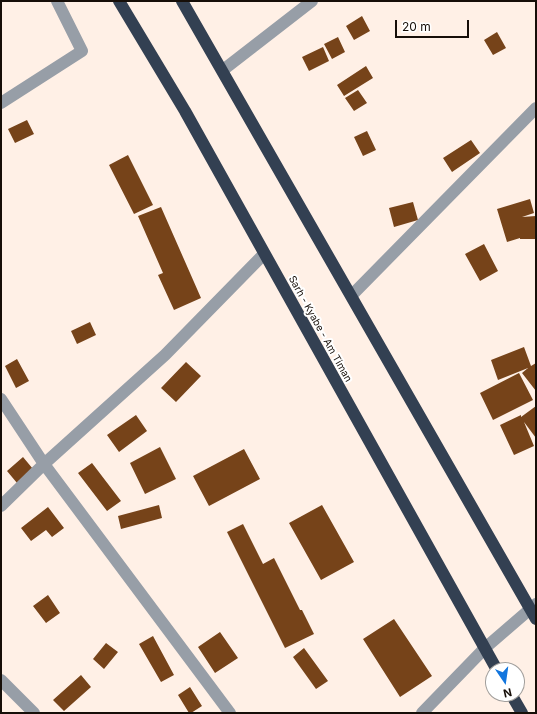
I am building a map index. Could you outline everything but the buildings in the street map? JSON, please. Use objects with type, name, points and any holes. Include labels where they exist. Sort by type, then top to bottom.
[{"type":"highway","name":"Sarh - Kyabe - Am Timan","points":[[119,1],[185,111],[493,662]]},
{"type":"highway","points":[[182,1],[534,610]]},
{"type":"highway","points":[[516,702],[522,713]]},
{"type":"street","points":[[1,103],[82,51],[57,1]]},
{"type":"street","points":[[222,70],[312,1]]},
{"type":"street","points":[[352,295],[536,108]]},
{"type":"street","points":[[1,506],[44,464],[165,355],[264,254]]},
{"type":"street","points":[[1,399],[44,464],[230,713]]},
{"type":"street","points":[[422,713],[485,648],[534,610]]},
{"type":"street","points":[[1,680],[34,713]]}]
